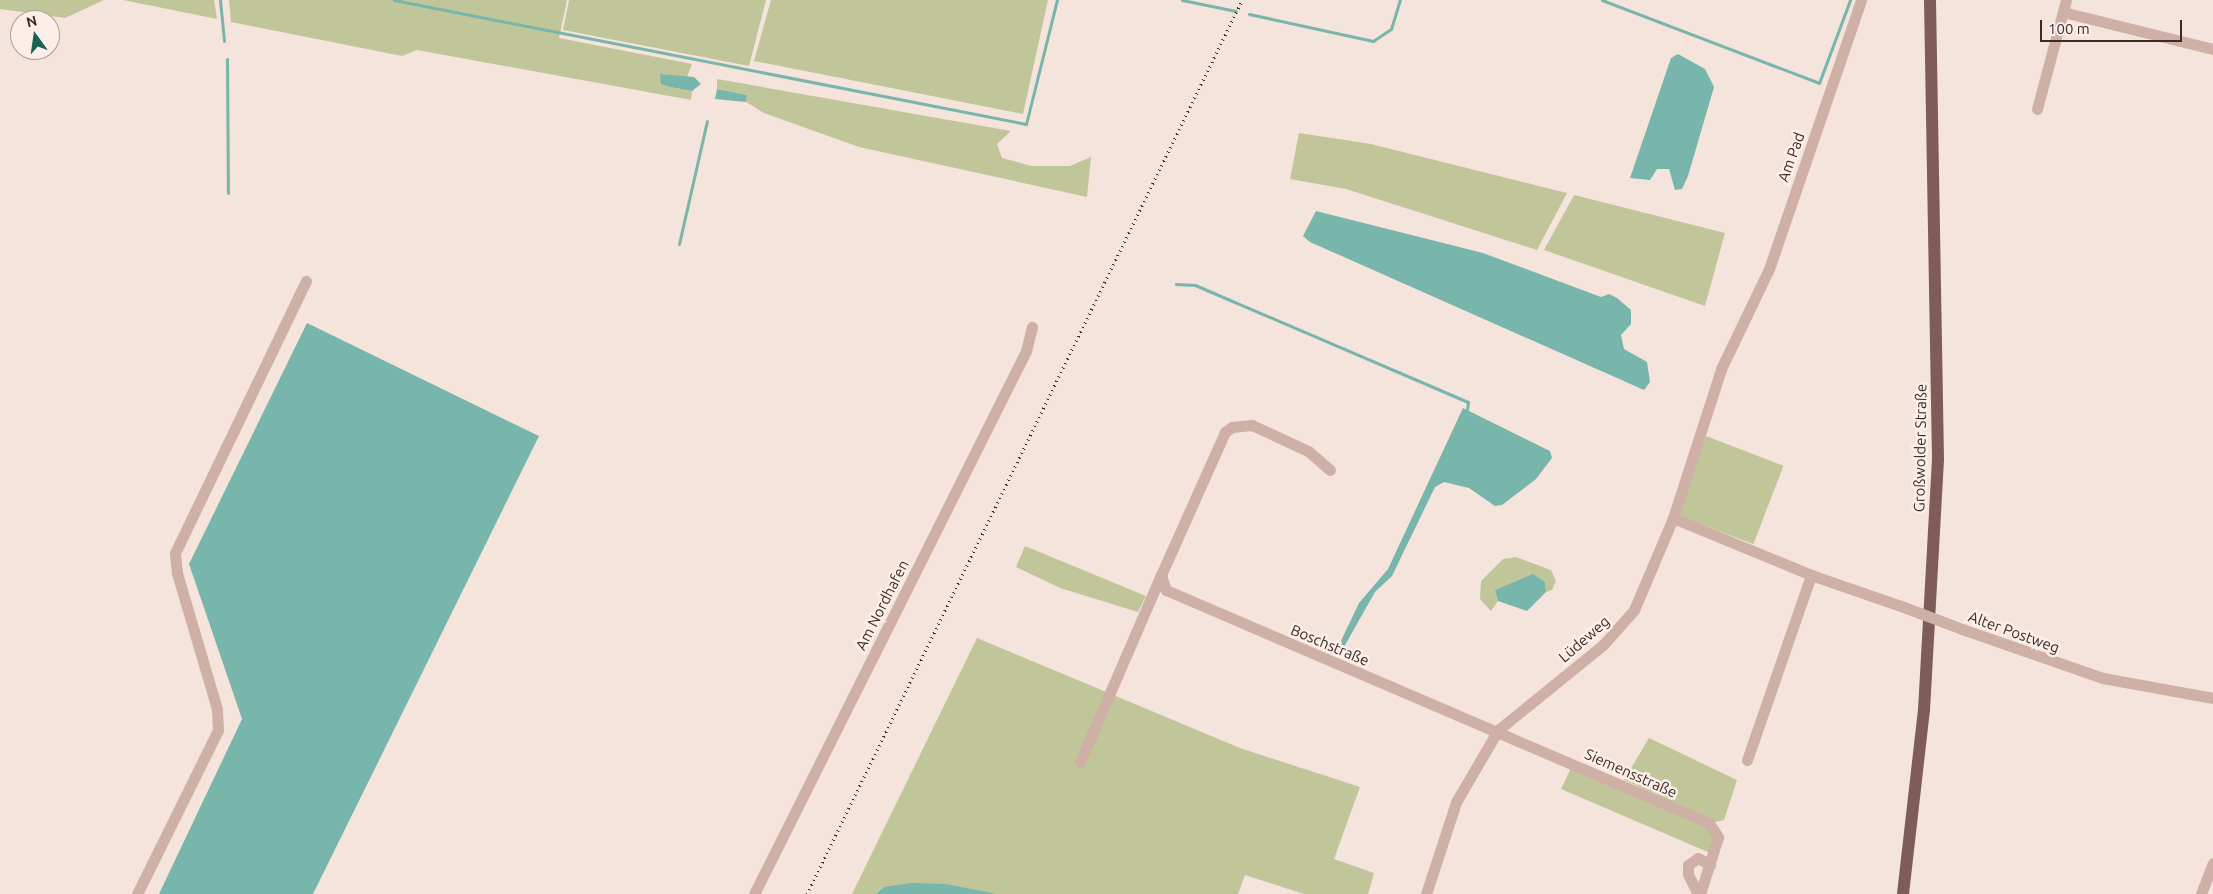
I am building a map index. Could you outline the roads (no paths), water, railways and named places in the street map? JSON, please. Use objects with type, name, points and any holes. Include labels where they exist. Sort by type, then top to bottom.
[{"type":"main road","name":"Großwolder Straße","points":[[1903,894],[1924,710],[1938,459],[1930,0]]},
{"type":"street","name":"Am Pad","points":[[1746,324],[1861,0]]},
{"type":"street","points":[[2037,109],[2066,0]]},
{"type":"street","points":[[2063,12],[2213,49]]},
{"type":"street","points":[[137,894],[218,730],[217,710],[177,573],[175,553],[306,281]]},
{"type":"street","name":"Lüdeweg","points":[[1426,894],[1456,802],[1498,730],[1626,621],[1673,518],[1721,369],[1746,324]]},
{"type":"street","name":"Am Nordhafen","points":[[754,894],[1026,351],[1032,327]]},
{"type":"street","points":[[1080,762],[1225,432],[1232,427],[1252,425],[1308,450],[1330,470]]},
{"type":"street","name":"Alter Postweg","points":[[1673,518],[1811,575],[2103,678],[2213,698]]},
{"type":"street","name":"Boschstraße","points":[[1161,575],[1166,590],[1498,730]]},
{"type":"street","points":[[1747,760],[1811,575]]},
{"type":"street","name":"Siemensstraße","points":[[1498,730],[1709,823],[1718,837],[1699,894]]},
{"type":"street","name":"Siemensstraße","points":[[1699,894],[1691,884],[1688,865],[1698,858],[1710,865]]},
{"type":"street","points":[[2201,894],[2213,863]]},
{"type":"water","points":[[1678,54],[1705,69],[1714,87],[1688,176],[1682,189],[1675,190],[1669,169],[1657,169],[1650,180],[1630,178],[1671,58]]},
{"type":"water","points":[[660,74],[694,77],[701,84],[692,91],[670,87],[661,84]]},
{"type":"water","points":[[717,89],[747,95],[746,102],[715,99]]},
{"type":"water","points":[[1316,211],[1483,253],[1601,297],[1609,294],[1617,298],[1631,310],[1631,324],[1621,335],[1624,349],[1647,362],[1650,382],[1644,390],[1310,242],[1303,236]]},
{"type":"water","points":[[307,323],[539,436],[313,894],[159,894],[242,719],[189,564]]},
{"type":"water","points":[[1463,408],[1550,451],[1552,458],[1536,479],[1502,505],[1495,506],[1469,488],[1444,482],[1435,487],[1392,576],[1375,592],[1344,647],[1339,645],[1359,603],[1388,569]]},
{"type":"water","points":[[1533,574],[1545,582],[1546,592],[1527,611],[1498,601],[1495,590]]},
{"type":"water","points":[[911,883],[946,884],[997,894],[876,894],[884,887]]},
{"type":"waterway","points":[[220,0],[224,41]]},
{"type":"waterway","points":[[394,0],[1026,124],[1057,0]]},
{"type":"waterway","points":[[1182,0],[1236,11]]},
{"type":"waterway","points":[[1249,14],[1373,41],[1391,29],[1400,0]]},
{"type":"waterway","points":[[1602,0],[1819,83],[1850,0]]},
{"type":"waterway","points":[[227,59],[228,193]]},
{"type":"waterway","points":[[679,244],[707,121]]},
{"type":"waterway","points":[[1176,284],[1195,285],[1468,402],[1467,410]]},
{"type":"railway","points":[[807,894],[1242,0]]}]
